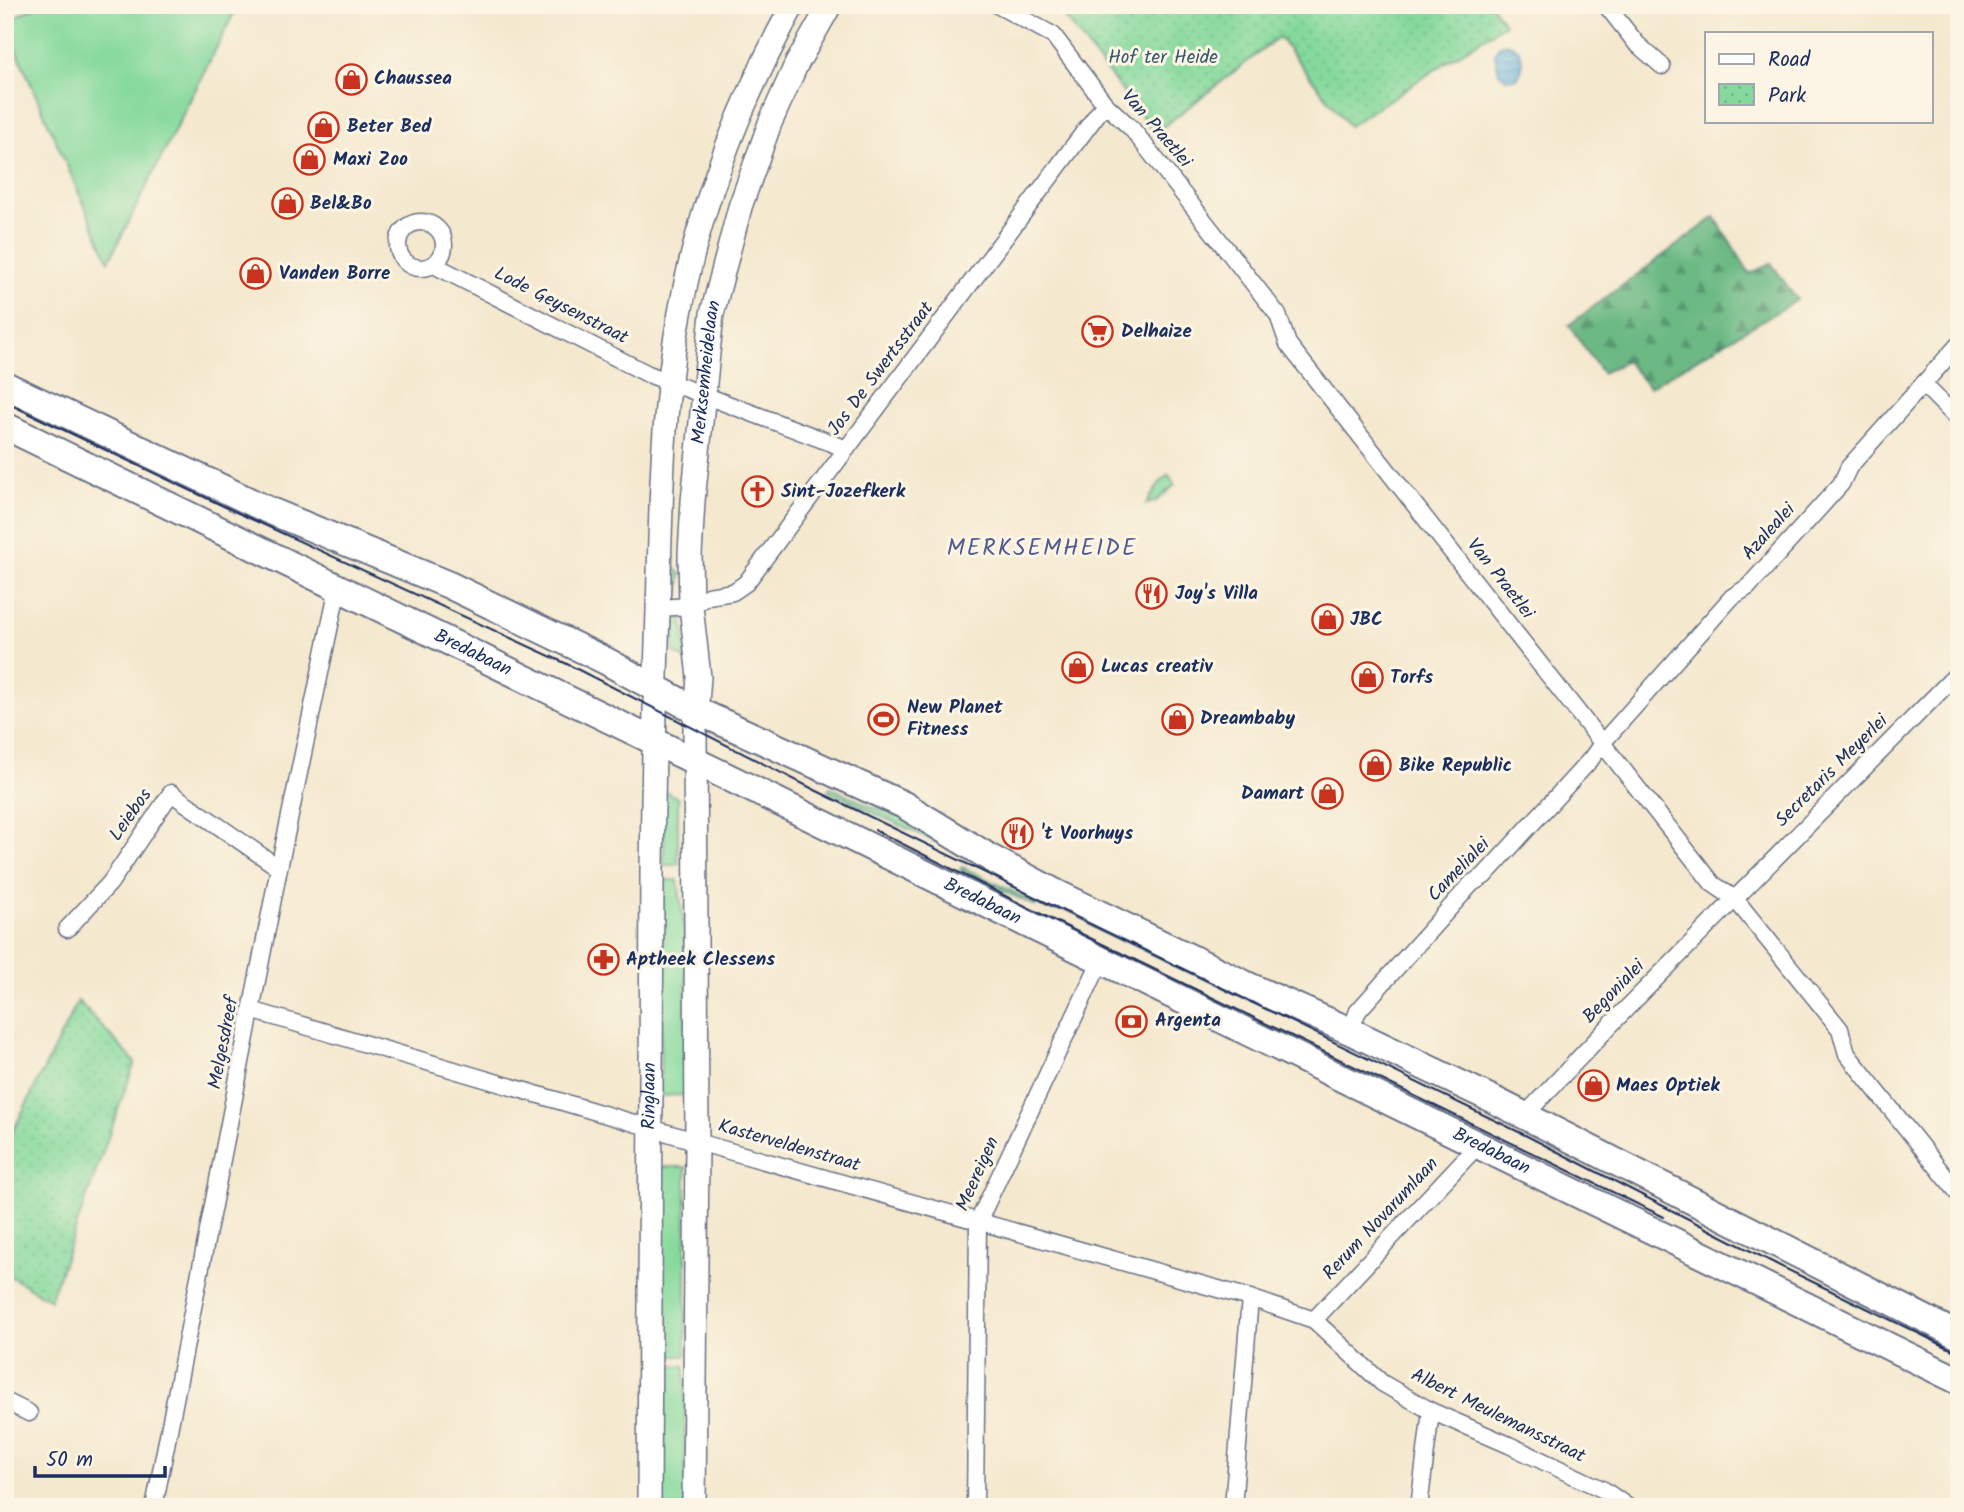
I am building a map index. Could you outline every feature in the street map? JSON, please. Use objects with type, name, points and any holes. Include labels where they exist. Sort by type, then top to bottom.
[{"type":"main road","points":[[5,385],[259,506],[449,586],[655,686],[695,710],[904,805],[992,859],[1056,893],[1524,1116],[1959,1336]]},
{"type":"main road","name":"Bredabaan","points":[[5,426],[1959,1381]]},
{"type":"street","name":"Merksemheidelaan","points":[[655,686],[659,513],[669,382],[680,312],[701,225],[725,152],[763,61],[793,5]]},
{"type":"street","name":"Merksemheidelaan","points":[[695,762],[695,710],[699,677],[691,606],[693,501],[712,314],[740,207],[770,123],[796,65],[830,5]]},
{"type":"street","name":"Van Praetlei","points":[[997,5],[1054,35],[1105,104],[1132,128],[1278,315],[1288,344],[1713,884],[1735,899],[1840,1029],[1847,1054],[1959,1194]]},
{"type":"street","points":[[1606,5],[1636,43],[1662,66]]},
{"type":"street","name":"Jos De Swertsstraat","points":[[658,608],[691,606],[708,596],[733,592],[746,583],[1105,104]]},
{"type":"street","name":"Lode Geysenstraat","points":[[434,265],[669,382],[847,449]]},
{"type":"street","name":"Azalealei","points":[[1603,742],[1732,597],[1748,587],[1841,484],[1849,467],[1959,344]]},
{"type":"street","points":[[1923,384],[1959,420]]},
{"type":"street","name":"Melgesdreef","points":[[154,1507],[279,868],[338,587]]},
{"type":"street","name":"Secretaris Meyerlei","points":[[1735,899],[1959,672]]},
{"type":"street","name":"Ringlaan","points":[[649,1507],[649,1126],[655,686]]},
{"type":"street","name":"Camelialei","points":[[1350,1031],[1358,1011],[1472,883],[1484,876],[1591,759],[1603,742]]},
{"type":"street","points":[[694,1507],[697,1141],[695,762]]},
{"type":"street","name":"Leiebos","points":[[66,929],[110,883],[171,793],[279,868]]},
{"type":"street","name":"Begonialei","points":[[1524,1116],[1735,899]]},
{"type":"street","name":"Meereigen","points":[[975,1507],[978,1222],[1101,960]]},
{"type":"street","name":"Kasterveldenstraat","points":[[251,1010],[697,1141],[1250,1298],[1314,1320]]},
{"type":"street","name":"Rerum Novarumlaan","points":[[1314,1320],[1477,1146]]},
{"type":"street","points":[[1233,1507],[1250,1298]]},
{"type":"street","name":"Albert Meulemansstraat","points":[[1314,1320],[1382,1383],[1431,1411],[1604,1490],[1628,1507]]},
{"type":"street","points":[[5,1401],[29,1413]]},
{"type":"street","points":[[1419,1507],[1431,1411]]},
{"type":"green space","points":[[38,5],[238,5],[109,261],[5,25],[5,22]]},
{"type":"green space","name":"Hof ter Heide","points":[[1087,5],[1491,5],[1505,24],[1349,126],[1279,37],[1155,133],[1066,19]]},
{"type":"green space","points":[[1715,217],[1750,274],[1771,263],[1797,300],[1649,387],[1626,361],[1602,373],[1569,325]]},
{"type":"green space","points":[[1169,475],[1175,485],[1156,501],[1146,504],[1162,480]]},
{"type":"green space","points":[[666,561],[681,574],[680,594],[675,600],[669,598]]},
{"type":"green space","points":[[680,617],[683,618],[687,660],[674,653],[673,630]]},
{"type":"green space","points":[[830,787],[872,807],[909,818],[997,871],[828,791]]},
{"type":"green space","points":[[663,790],[678,798],[678,865],[664,865]]},
{"type":"green space","points":[[962,867],[1036,903],[1035,906],[960,870]]},
{"type":"green space","points":[[663,880],[678,880],[687,947],[685,1095],[660,1096]]},
{"type":"green space","points":[[78,1001],[135,1062],[50,1300],[5,1273],[5,1147]]},
{"type":"green space","points":[[661,1167],[686,1167],[686,1356],[661,1356]]},
{"type":"green space","points":[[685,1365],[685,1507],[662,1507],[662,1366]]},
{"type":"water","points":[[1505,43],[1516,48],[1521,56],[1522,67],[1518,78],[1506,79],[1499,73],[1495,54],[1499,45]]},
{"type":"tram line","points":[[5,402],[238,513],[565,663],[817,791],[1525,1135],[1780,1266],[1959,1353]]},
{"type":"tram line","points":[[875,830],[1055,921],[1664,1217]]},
{"type":"place","name":"Chaussea","points":[[351,79]]},
{"type":"place","name":"Beter Bed","points":[[324,127]]},
{"type":"place","name":"Maxi Zoo","points":[[310,160]]},
{"type":"place","name":"Bel&Bo","points":[[287,204]]},
{"type":"place","name":"Vanden Borre","points":[[256,274]]},
{"type":"place","name":"Delhaize","points":[[1098,332]]},
{"type":"place","name":"Sint-Jozefkerk","points":[[758,492]]},
{"type":"place","name":"Joy's Villa","points":[[1152,594]]},
{"type":"place","name":"JBC","points":[[1327,620]]},
{"type":"place","name":"Lucas creativ","points":[[1078,667]]},
{"type":"place","name":"Torfs","points":[[1367,678]]},
{"type":"place","name":"New Planet Fitness","points":[[884,719]]},
{"type":"place","name":"Dreambaby","points":[[1177,719]]},
{"type":"place","name":"Bike Republic","points":[[1376,766]]},
{"type":"place","name":"Damart","points":[[1327,794]]},
{"type":"place","name":"'t Voorhuys","points":[[1017,834]]},
{"type":"place","name":"Aptheek Clessens","points":[[603,960]]},
{"type":"place","name":"Argenta","points":[[1132,1021]]},
{"type":"place","name":"Maes Optiek","points":[[1593,1086]]},
{"type":"district","name":"MERKSEMHEIDE","points":[[1042,549]]}]
